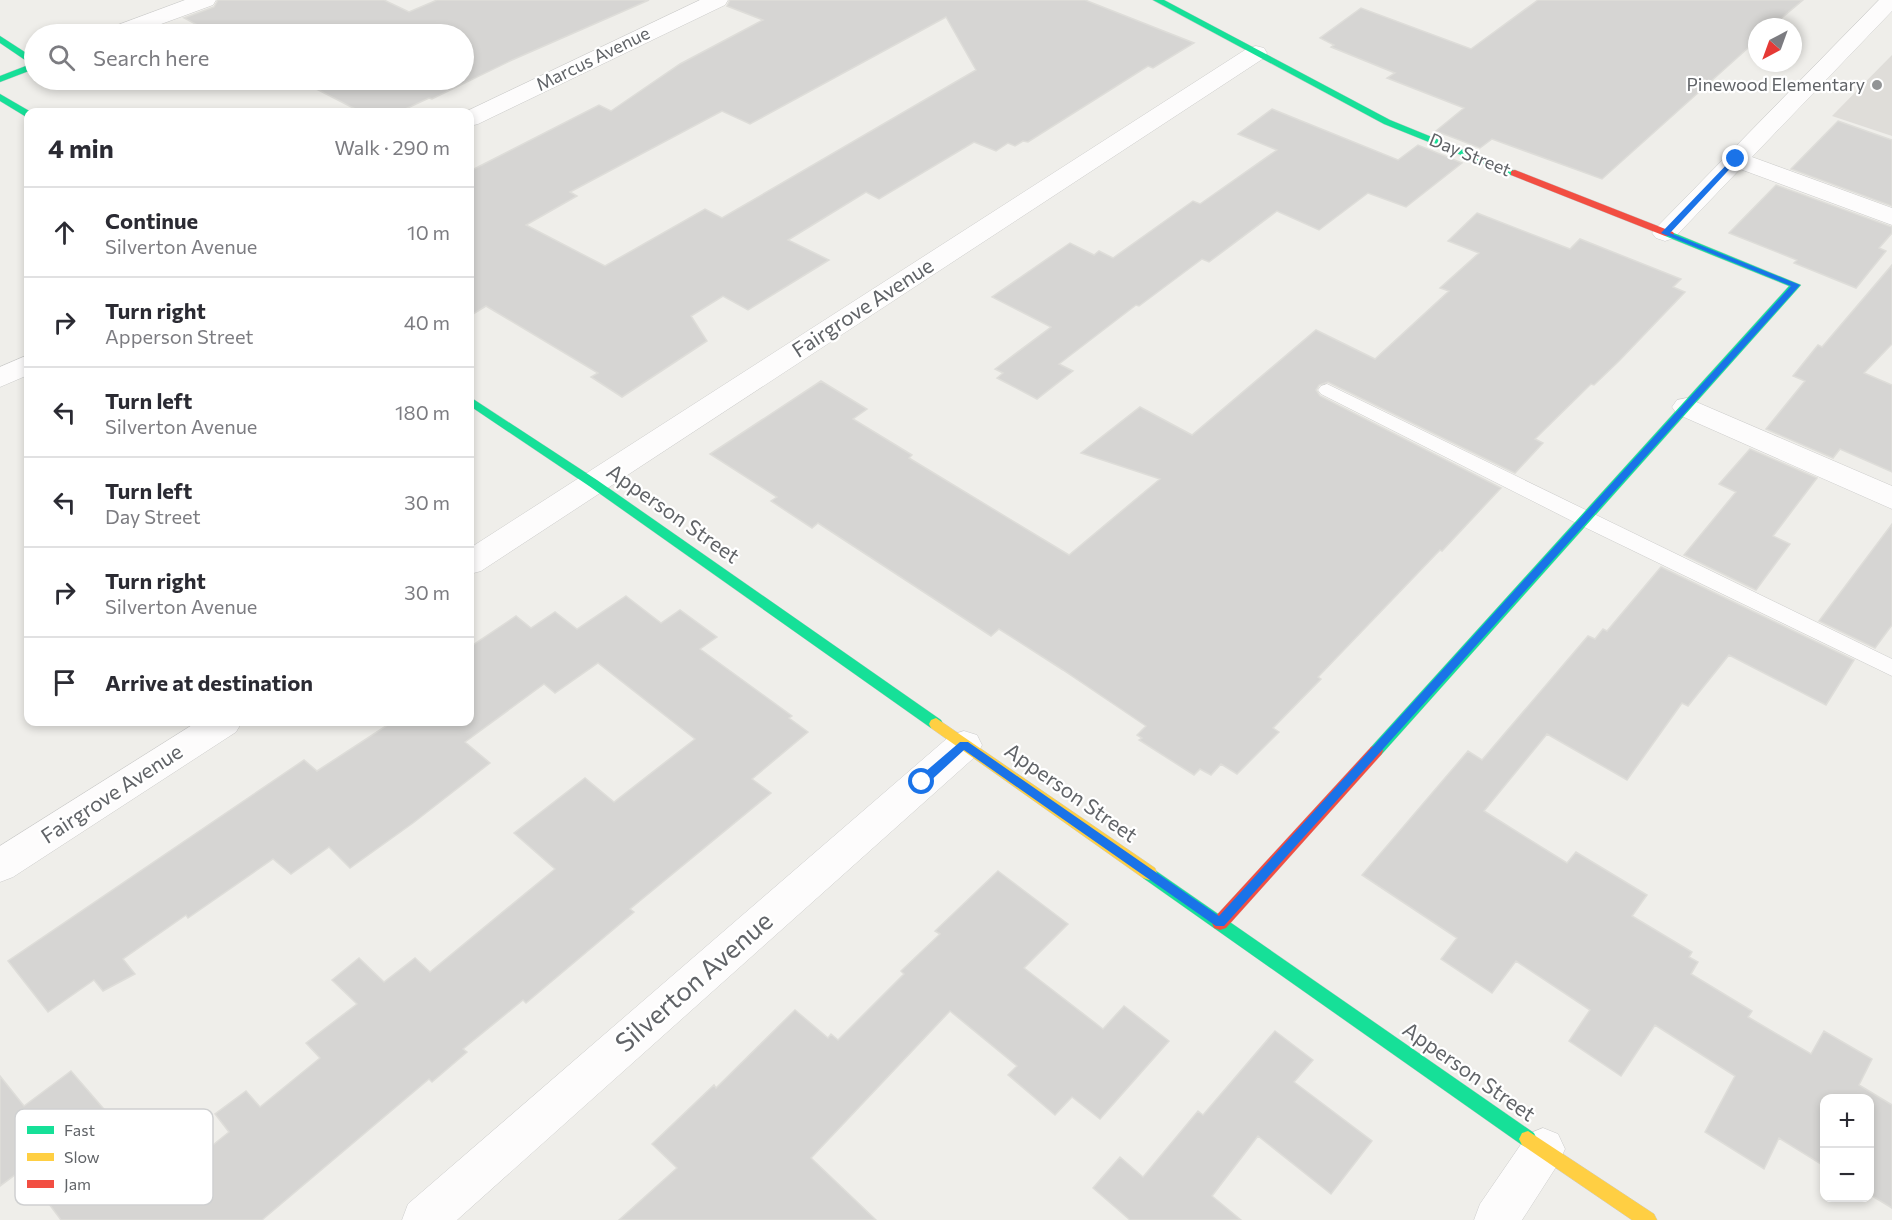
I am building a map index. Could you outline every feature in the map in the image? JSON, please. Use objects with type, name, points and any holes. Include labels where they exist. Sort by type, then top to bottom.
[{"type":"street","points":[[141,24],[205,0]]},
{"type":"street","name":"Marcus Avenue","points":[[474,116],[717,0]]},
{"type":"street","name":"Day Street","points":[[1157,0],[1387,122],[1796,285],[1687,407]]},
{"type":"street","points":[[1665,233],[1892,0]]},
{"type":"street","points":[[0,39],[24,57]]},
{"type":"street","name":"Fairgrove Avenue","points":[[474,560],[1256,53]]},
{"type":"street","points":[[0,79],[24,68]]},
{"type":"street","points":[[0,97],[24,112]]},
{"type":"street","points":[[1736,159],[1892,217]]},
{"type":"street","points":[[0,378],[24,366]]},
{"type":"street","name":"Apperson Street","points":[[474,404],[593,483],[964,745],[1648,1220]]},
{"type":"street","points":[[1220,923],[1687,407],[1892,498]]},
{"type":"street","name":"Fairgrove Avenue","points":[[0,866],[218,726]]},
{"type":"street","name":"Silverton Avenue","points":[[424,1220],[964,745]]},
{"type":"street","points":[[1496,1220],[1543,1149]]},
{"type":"lane","points":[[1327,390],[1585,519],[1892,668]]},
{"type":"shaded area","name":"Pinewood Elementary","points":[[1892,55],[1892,136],[1832,116]]},
{"type":"building","points":[[218,0],[384,0],[409,12],[437,0],[649,0],[474,79],[474,24],[195,24],[184,18],[214,7]]},
{"type":"building","points":[[730,0],[1085,0],[1194,43],[1153,68],[1148,66],[1028,142],[1023,141],[1015,146],[1008,143],[996,151],[974,142],[879,199],[866,192],[788,240],[829,260],[748,310],[723,296],[691,316],[707,341],[622,397],[591,377],[598,373],[486,306],[474,314],[474,169],[599,105],[611,111],[680,64],[763,20],[727,6]],"holes":[[[946,17],[976,70],[722,218],[705,209],[605,266],[526,225],[577,196],[570,192],[722,111],[750,124]]]},
{"type":"building","points":[[1538,0],[1803,0],[1782,18],[1748,18],[1748,48],[1602,179],[1492,139],[1480,148],[1436,131],[1464,108],[1387,78],[1395,73],[1331,47],[1334,45],[1320,38],[1361,8],[1471,49]]},
{"type":"building","points":[[318,90],[450,90],[408,108],[353,108]]},
{"type":"building","points":[[1272,109],[1398,160],[1418,145],[1462,163],[1406,207],[1368,193],[1319,230],[1277,211],[1209,262],[1202,259],[1139,306],[1136,305],[1059,364],[1073,371],[1037,399],[997,378],[1003,373],[995,369],[1051,327],[992,297],[1070,243],[1094,255],[1099,251],[1113,258],[1193,201],[1200,204],[1277,150],[1238,134]]},
{"type":"building","points":[[1838,121],[1892,140],[1892,206],[1791,169]]},
{"type":"building","points":[[1776,185],[1892,227],[1892,233],[1879,248],[1886,251],[1856,288],[1794,263],[1797,260],[1729,233]]},
{"type":"building","points":[[1477,213],[1570,249],[1580,239],[1681,279],[1673,287],[1685,292],[1619,361],[1594,385],[1591,384],[1535,439],[1543,443],[1515,473],[1328,382],[1319,385],[1316,390],[1320,396],[1501,488],[1318,677],[1321,679],[1273,728],[1279,732],[1237,774],[1221,764],[1211,775],[1200,769],[1194,775],[1139,740],[1142,738],[1137,735],[1146,726],[1063,670],[999,629],[991,636],[818,523],[812,528],[771,501],[777,497],[710,454],[821,381],[867,409],[853,419],[912,455],[909,458],[1069,555],[1160,479],[1081,453],[1140,407],[1192,435],[1316,330],[1375,359],[1449,291],[1440,288],[1479,253],[1448,241]]},
{"type":"building","points":[[1892,265],[1892,344],[1864,373],[1892,385],[1892,472],[1840,449],[1833,458],[1766,429],[1805,381],[1793,376],[1818,345],[1822,347]]},
{"type":"building","points":[[1750,449],[1817,478],[1773,536],[1790,544],[1756,590],[1684,555],[1736,492],[1719,484]]},
{"type":"building","points":[[1892,524],[1892,625],[1875,648],[1819,621]]},
{"type":"building","points":[[1661,567],[1854,660],[1826,705],[1729,655],[1688,706],[1682,703],[1627,780],[1547,734],[1484,811],[1567,863],[1576,852],[1647,895],[1632,916],[1692,952],[1689,957],[1698,962],[1691,974],[1752,1011],[1748,1017],[1811,1054],[1824,1031],[1872,1059],[1859,1085],[1874,1094],[1820,1094],[1820,1164],[1779,1138],[1764,1169],[1705,1132],[1735,1076],[1655,1025],[1621,1076],[1569,1041],[1590,1010],[1516,961],[1492,993],[1441,959],[1457,938],[1362,875],[1468,751],[1482,760],[1588,636],[1595,639],[1603,629],[1607,631]]},
{"type":"building","points":[[626,596],[661,623],[680,610],[717,637],[700,649],[792,716],[789,718],[808,732],[752,779],[771,793],[630,909],[634,912],[526,1003],[523,1000],[463,1049],[467,1052],[432,1082],[429,1079],[262,1220],[61,1220],[50,1205],[213,1205],[213,1145],[229,1132],[215,1114],[246,1091],[260,1107],[320,1058],[306,1043],[357,1004],[332,980],[359,958],[384,982],[415,958],[430,972],[555,869],[514,833],[585,778],[614,802],[695,739],[598,663],[555,693],[544,684],[465,742],[490,763],[350,868],[329,847],[291,874],[273,859],[188,918],[186,915],[123,959],[135,974],[103,991],[94,980],[48,1012],[8,961],[304,760],[317,771],[386,726],[474,726],[474,644],[516,616],[531,628],[555,612],[577,629]]},
{"type":"building","points":[[998,871],[1068,924],[1024,968],[1103,1029],[1124,1006],[1169,1041],[1100,1119],[1072,1097],[1055,1115],[1008,1075],[1017,1066],[950,1011],[811,1158],[876,1220],[619,1220],[677,1168],[652,1144],[714,1085],[716,1088],[795,1010],[828,1038],[831,1034],[838,1040],[904,974],[901,971],[940,934],[935,931]]},
{"type":"building","points":[[1275,1031],[1313,1060],[1294,1082],[1372,1141],[1331,1194],[1258,1136],[1212,1196],[1241,1220],[1130,1220],[1093,1188],[1120,1157],[1143,1177],[1198,1111],[1203,1115]]},
{"type":"building","points":[[71,1071],[104,1109],[15,1109],[15,1175],[0,1186],[0,1076],[24,1106]]},
{"type":"building","points":[[1874,1094],[1892,1105],[1892,1208],[1874,1197]]},
{"type":"traffic: fast","points":[[1157,0],[1387,122],[1515,173]]},
{"type":"traffic: fast","points":[[0,39],[24,55]]},
{"type":"traffic: fast","points":[[0,79],[24,70]]},
{"type":"traffic: fast","points":[[0,97],[24,112]]},
{"type":"traffic: fast","points":[[1376,751],[1796,285],[1669,234]]},
{"type":"traffic: fast","points":[[474,404],[593,483],[936,724]]},
{"type":"traffic: fast","points":[[1149,873],[1528,1139]]},
{"type":"traffic: slow","points":[[936,724],[1149,873]]},
{"type":"traffic: slow","points":[[1528,1139],[1648,1220]]},
{"type":"traffic: jam","points":[[1515,173],[1669,234]]},
{"type":"traffic: jam","points":[[1220,923],[1376,751]]},
{"type":"place","name":"Pinewood Elementary","points":[[1877,85]]},
{"type":"route","points":[[922,782],[964,745],[1220,923],[1796,285],[1665,233],[1736,159]]}]
